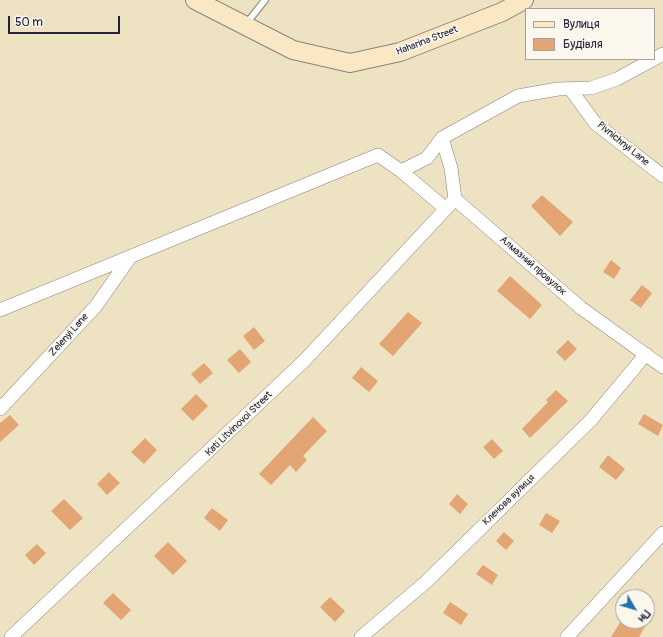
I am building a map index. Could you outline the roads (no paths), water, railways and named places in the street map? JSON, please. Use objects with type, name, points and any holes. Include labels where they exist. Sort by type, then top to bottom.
[{"type":"main road","name":"Haharina Street","points":[[195,0],[293,50],[350,63],[400,52],[502,12],[524,0]]},
{"type":"street","points":[[401,171],[427,158],[442,138],[518,96],[558,89],[571,90],[591,88],[617,79],[652,60]]},
{"type":"street","name":"Pivnichnyi Lane","points":[[571,90],[595,123],[663,176]]},
{"type":"street","points":[[442,138],[451,168],[451,204]]},
{"type":"street","name":"Алмазний провулок","points":[[131,256],[378,155],[451,204],[581,308],[663,367]]},
{"type":"street","name":"Kati Litvinovoi Street","points":[[11,637],[304,361],[451,204]]},
{"type":"street","points":[[0,310],[131,256]]},
{"type":"street","name":"Zelenyi Lane","points":[[0,409],[96,306],[131,256]]},
{"type":"street","name":"Кленова вулиця","points":[[361,637],[426,582],[591,420],[646,354]]},
{"type":"street","points":[[567,637],[663,533]]},
{"type":"lane","points":[[245,26],[265,0]]}]
